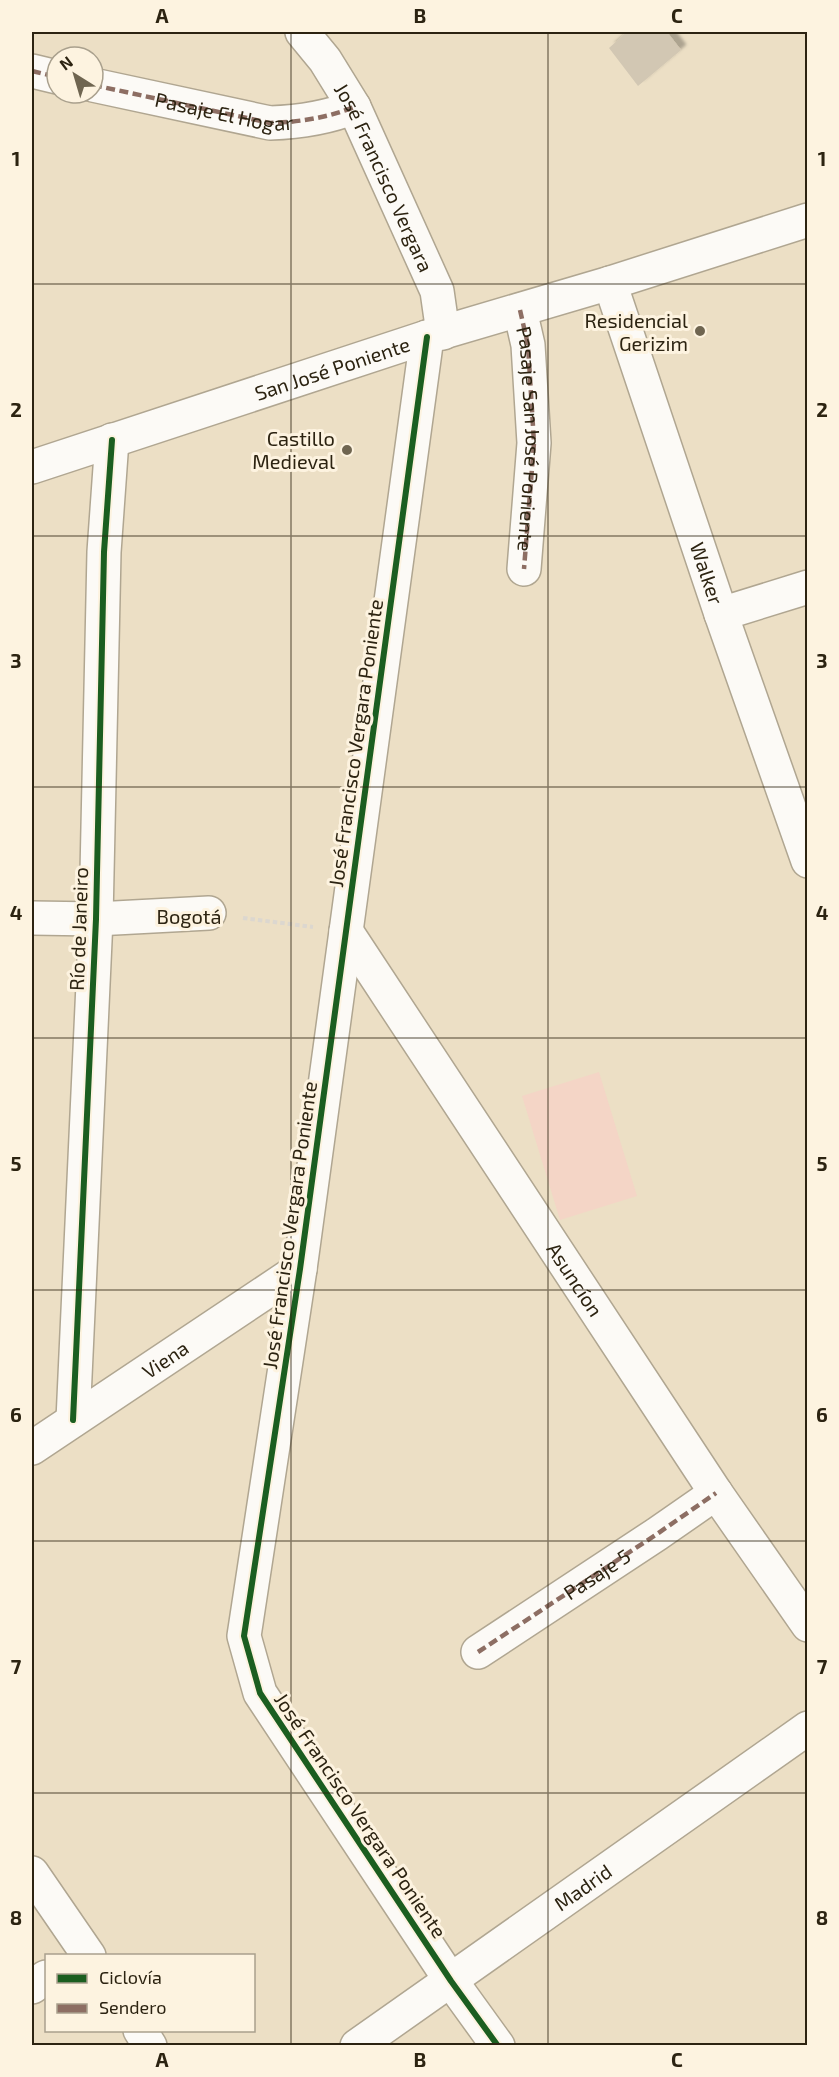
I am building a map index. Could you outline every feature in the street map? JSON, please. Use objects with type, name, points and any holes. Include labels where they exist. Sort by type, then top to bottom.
[{"type":"street","name":"José Francisco Vergara","points":[[302,32],[324,60],[354,107],[437,291],[435,335]]},
{"type":"street","name":"Pasaje El Hogar","points":[[105,88],[270,123],[295,122],[338,113],[354,107]]},
{"type":"street","name":"San José Poniente","points":[[32,467],[435,335],[610,283],[807,220]]},
{"type":"street","name":"Walker","points":[[610,283],[807,861]]},
{"type":"street","name":"Pasaje San José Poniente","points":[[520,310],[528,345],[534,443],[524,569]]},
{"type":"street","name":"José Francisco Vergara Poniente","points":[[435,335],[346,931],[300,1269],[244,1636],[260,1693],[451,1981],[498,2046]]},
{"type":"street","name":"Río de Janeiro","points":[[73,1420],[96,919],[104,552],[112,440]]},
{"type":"street","points":[[721,614],[807,587]]},
{"type":"street","name":"Bogotá","points":[[32,918],[96,919],[209,913]]},
{"type":"street","name":"Asuncíon","points":[[346,931],[716,1493],[807,1625]]},
{"type":"street","name":"Viena","points":[[32,1448],[300,1269]]},
{"type":"street","name":"Pasaje 5","points":[[478,1652],[716,1493]]},
{"type":"street","name":"Madrid","points":[[357,2046],[807,1728]]},
{"type":"street","points":[[32,1873],[84,1954]]},
{"type":"street","points":[[32,1987],[45,1978]]},
{"type":"street","points":[[141,2032],[150,2046]]},
{"type":"shaded area","points":[[599,1072],[637,1196],[560,1220],[522,1096]]},
{"type":"building","points":[[627,32],[667,32],[681,50],[638,86],[609,48]]},
{"type":"marked path","points":[[32,71],[45,74]]},
{"type":"marked path","points":[[105,88],[270,123],[313,119],[354,107]]},
{"type":"marked path","points":[[520,310],[528,345],[534,443],[524,569]]},
{"type":"marked path","points":[[478,1652],[716,1493]]},
{"type":"cycle path","points":[[427,337],[300,1269],[244,1636],[260,1693],[451,1981],[498,2046]]},
{"type":"cycle path","points":[[73,1420],[96,919],[104,552],[112,440]]},
{"type":"place","name":"Residencial Gerizim","points":[[700,331]]},
{"type":"place","name":"Castillo Medieval","points":[[347,450]]}]
